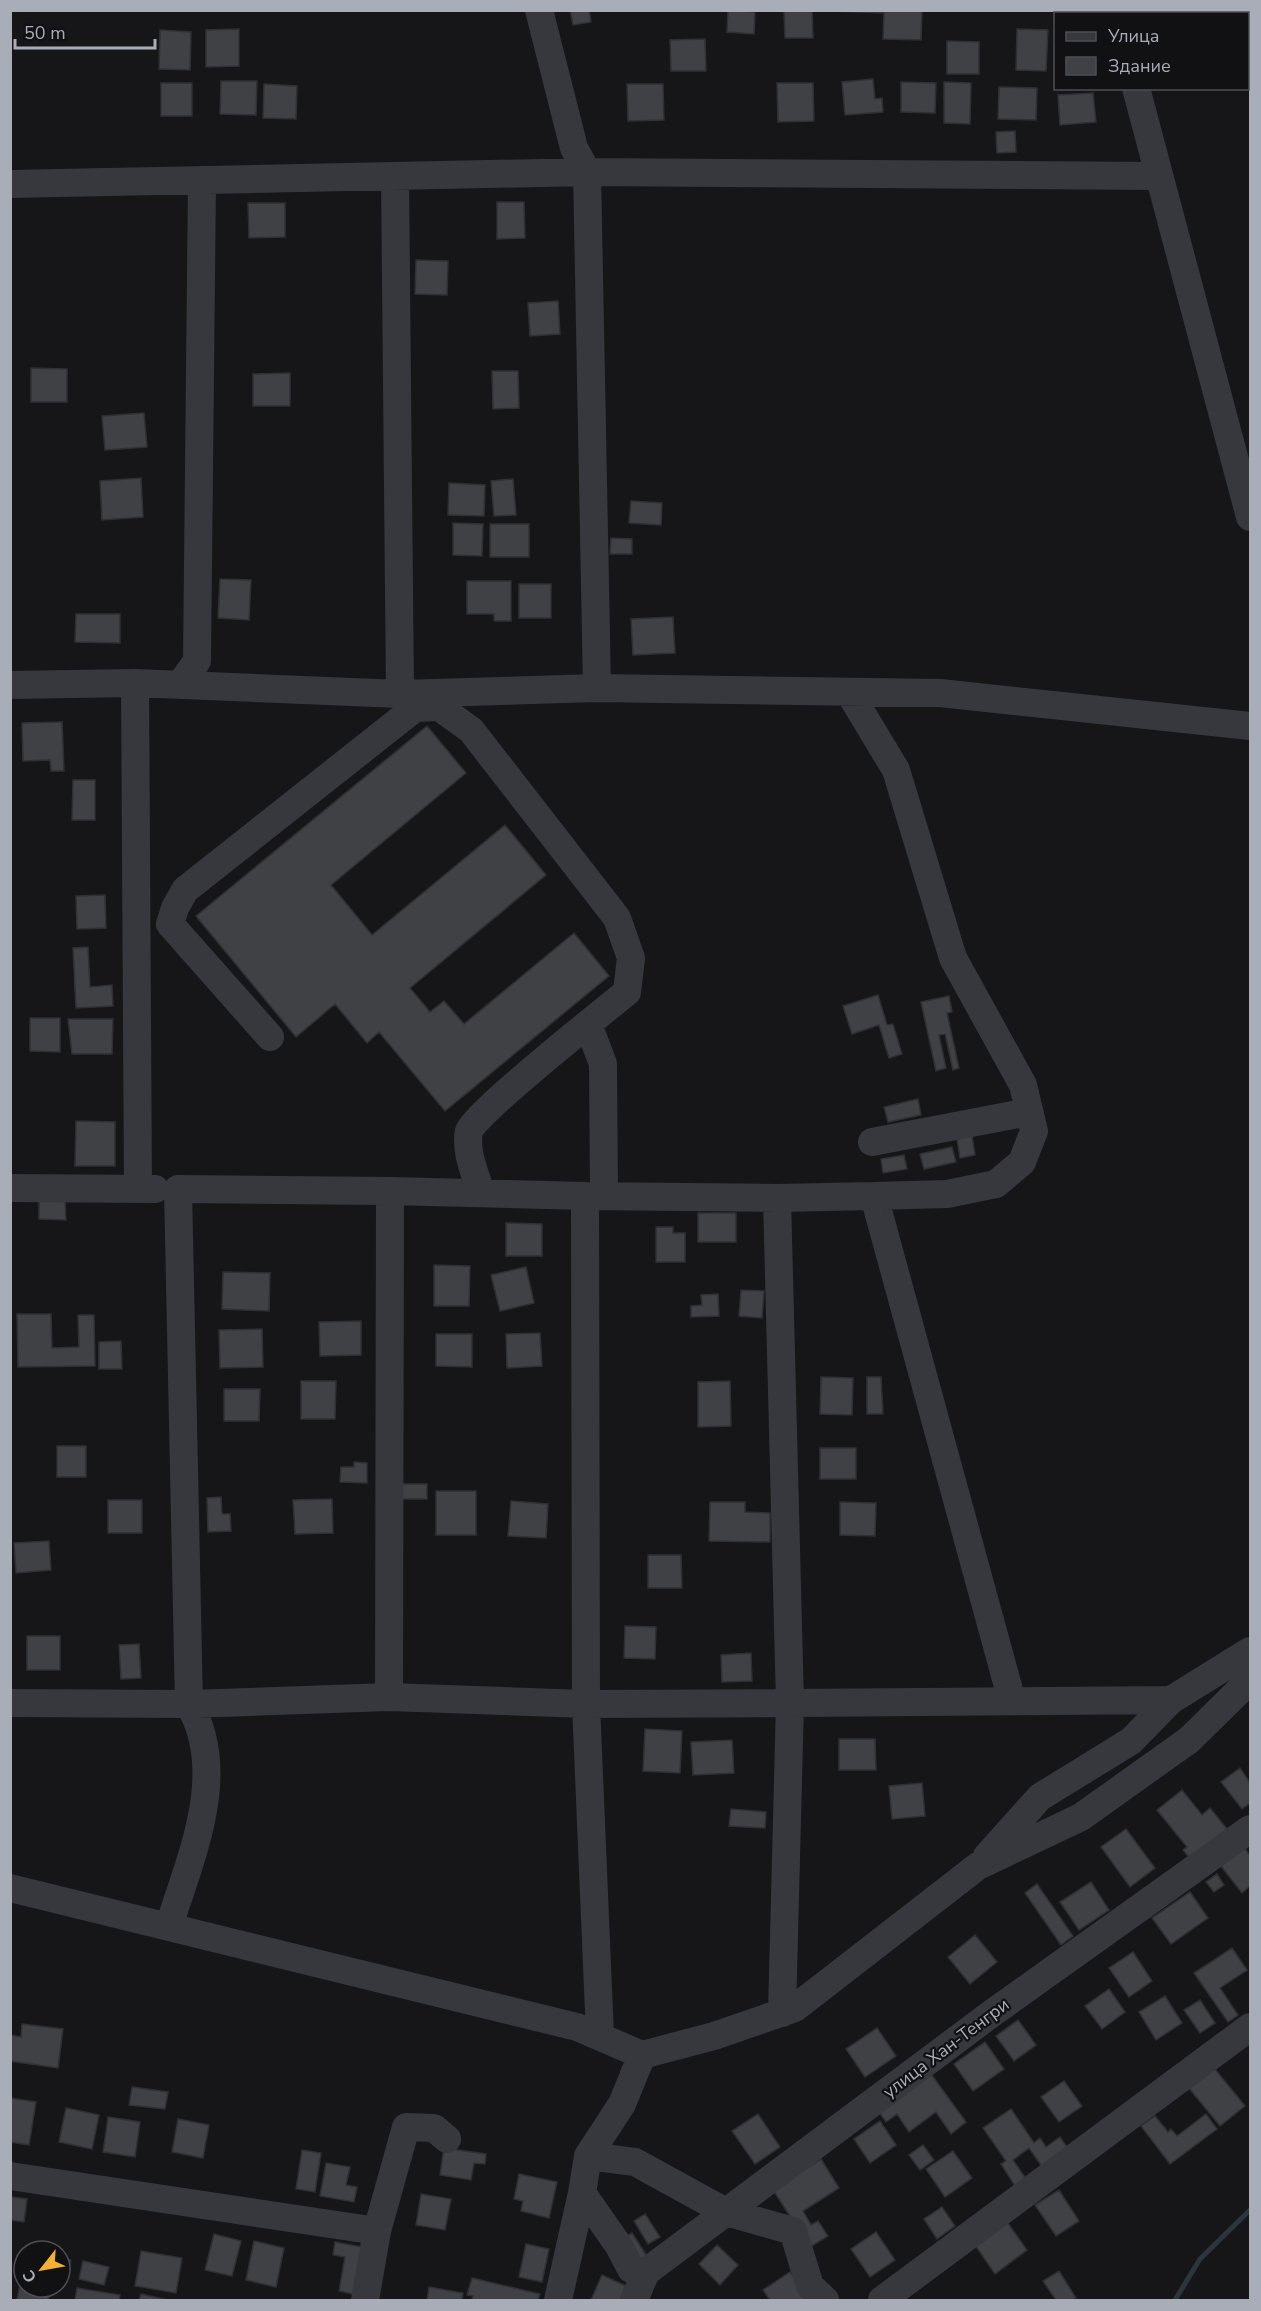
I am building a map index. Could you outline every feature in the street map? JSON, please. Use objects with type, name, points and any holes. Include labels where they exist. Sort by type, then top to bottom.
[{"type":"street","points":[[539,10],[574,148],[587,172],[597,688]]},
{"type":"street","points":[[1137,90],[1251,518]]},
{"type":"street","points":[[10,184],[587,172],[1159,176]]},
{"type":"street","points":[[395,177],[400,694]]},
{"type":"street","points":[[180,685],[197,661],[202,180]]},
{"type":"street","points":[[135,683],[138,1189]]},
{"type":"street","points":[[10,685],[135,683],[400,694],[597,688],[939,693],[1251,726]]},
{"type":"street","points":[[10,1188],[390,1191],[777,1198],[947,1194],[996,1184],[1022,1162],[1034,1131],[1023,1085],[953,958],[896,770],[849,692]]},
{"type":"street","points":[[270,1037],[170,924],[184,890],[415,708],[439,707],[471,730],[617,918],[631,958],[627,992],[491,1105],[470,1128],[468,1149],[481,1193]]},
{"type":"street","points":[[588,1024],[603,1064],[595,1196],[586,1704],[600,2037]]},
{"type":"street","points":[[872,1142],[1029,1112]]},
{"type":"street","points":[[169,1926],[206,1802],[207,1757],[200,1722],[189,1704],[178,1189]]},
{"type":"street","points":[[389,1697],[390,1191]]},
{"type":"street","points":[[874,1196],[1012,1701]]},
{"type":"street","points":[[777,1198],[790,1703],[782,2013]]},
{"type":"street","points":[[10,1887],[577,2027],[642,2055],[714,2036],[795,2008],[978,1866],[1040,1797],[1131,1741],[1171,1700],[1251,1651]]},
{"type":"street","points":[[978,1866],[1081,1817],[1189,1740],[1251,1680]]},
{"type":"street","points":[[10,1703],[189,1704],[389,1697],[586,1704],[1171,1700]]},
{"type":"street","name":"улица Хан-Тенгри","points":[[646,2272],[991,2013],[1251,1829]]},
{"type":"street","points":[[882,2301],[1251,2027]]},
{"type":"street","points":[[558,2301],[588,2156],[622,2104],[642,2055]]},
{"type":"street","points":[[365,2301],[377,2231],[406,2127],[434,2128],[447,2139]]},
{"type":"street","points":[[588,2156],[635,2162],[726,2212],[793,2231],[810,2286],[825,2301]]},
{"type":"street","points":[[10,2176],[377,2231]]},
{"type":"street","points":[[582,2193],[619,2246],[631,2269],[646,2272],[634,2301]]},
{"type":"building","points":[[570,10],[589,10],[591,22],[573,25]]},
{"type":"building","points":[[728,10],[755,12],[754,34],[727,32]]},
{"type":"building","points":[[779,10],[812,10],[813,38],[785,38],[784,12]]},
{"type":"building","points":[[922,10],[921,40],[883,39],[884,13],[831,11]]},
{"type":"building","points":[[1058,11],[1089,11],[1089,12]]},
{"type":"building","points":[[239,29],[239,66],[206,67],[206,30]]},
{"type":"building","points":[[1017,29],[1048,30],[1046,71],[1016,70]]},
{"type":"building","points":[[160,30],[191,32],[190,70],[159,69]]},
{"type":"building","points":[[705,39],[706,71],[671,71],[670,40]]},
{"type":"building","points":[[947,41],[979,42],[979,74],[947,74]]},
{"type":"building","points":[[873,79],[875,99],[882,98],[883,112],[845,115],[842,82]]},
{"type":"building","points":[[221,81],[257,81],[256,115],[220,114]]},
{"type":"building","points":[[901,82],[936,83],[935,113],[901,112]]},
{"type":"building","points":[[944,82],[971,83],[970,124],[944,123]]},
{"type":"building","points":[[161,83],[192,83],[192,116],[161,116]]},
{"type":"building","points":[[777,83],[813,83],[814,121],[778,122]]},
{"type":"building","points":[[264,84],[297,86],[296,119],[263,118]]},
{"type":"building","points":[[627,84],[663,84],[664,120],[628,121]]},
{"type":"building","points":[[999,87],[1037,88],[1036,120],[998,119]]},
{"type":"building","points":[[1093,93],[1096,122],[1060,125],[1058,95]]},
{"type":"building","points":[[1015,131],[1016,152],[997,153],[996,132]]},
{"type":"building","points":[[497,202],[524,202],[525,238],[497,239]]},
{"type":"building","points":[[248,203],[285,203],[285,237],[249,238]]},
{"type":"building","points":[[416,260],[448,261],[447,295],[415,294]]},
{"type":"building","points":[[558,301],[560,334],[530,336],[528,303]]},
{"type":"building","points":[[31,368],[67,369],[67,402],[31,402]]},
{"type":"building","points":[[492,371],[518,371],[519,408],[493,409]]},
{"type":"building","points":[[290,373],[290,406],[253,406],[253,374]]},
{"type":"building","points":[[144,413],[147,447],[105,450],[102,416]]},
{"type":"building","points":[[141,478],[143,517],[102,520],[100,481]]},
{"type":"building","points":[[513,479],[516,515],[494,516],[491,481]]},
{"type":"building","points":[[449,483],[485,485],[484,516],[448,515]]},
{"type":"building","points":[[631,501],[662,503],[661,525],[629,523]]},
{"type":"building","points":[[453,523],[483,524],[482,556],[453,555]]},
{"type":"building","points":[[490,524],[529,524],[529,557],[490,557]]},
{"type":"building","points":[[611,538],[632,539],[632,554],[610,554]]},
{"type":"building","points":[[220,579],[251,580],[249,620],[218,618]]},
{"type":"building","points":[[467,581],[511,581],[511,621],[494,621],[494,614],[467,614]]},
{"type":"building","points":[[519,584],[551,584],[551,618],[519,618]]},
{"type":"building","points":[[76,614],[120,614],[120,643],[75,642]]},
{"type":"building","points":[[673,617],[675,653],[633,655],[631,619]]},
{"type":"building","points":[[62,722],[64,771],[51,771],[50,760],[23,761],[22,723]]},
{"type":"building","points":[[427,726],[466,773],[331,885],[372,935],[505,825],[546,875],[410,988],[430,1012],[444,1001],[464,1024],[574,933],[609,976],[445,1111],[379,1032],[367,1043],[335,1004],[296,1037],[196,916]]},
{"type":"building","points":[[73,780],[95,780],[95,820],[72,820]]},
{"type":"building","points":[[105,895],[106,928],[77,929],[76,896]]},
{"type":"building","points":[[88,947],[90,987],[112,985],[113,1006],[76,1008],[73,948]]},
{"type":"building","points":[[878,995],[887,1025],[893,1024],[902,1054],[889,1058],[879,1025],[852,1034],[843,1006]]},
{"type":"building","points":[[949,996],[952,1012],[947,1013],[959,1068],[953,1070],[945,1034],[939,1035],[946,1068],[936,1071],[921,1002]]},
{"type":"building","points":[[30,1018],[60,1018],[60,1052],[30,1051]]},
{"type":"building","points":[[68,1019],[113,1019],[112,1054],[72,1054]]},
{"type":"building","points":[[918,1099],[921,1115],[888,1122],[884,1107]]},
{"type":"building","points":[[76,1121],[115,1122],[115,1166],[75,1166]]},
{"type":"building","points":[[972,1136],[975,1155],[960,1158],[957,1139]]},
{"type":"building","points":[[952,1147],[956,1162],[924,1169],[920,1154]]},
{"type":"building","points":[[904,1155],[907,1169],[883,1173],[881,1159]]},
{"type":"building","points":[[39,1200],[65,1200],[66,1220],[39,1219]]},
{"type":"building","points":[[698,1213],[736,1213],[736,1242],[698,1242]]},
{"type":"building","points":[[506,1223],[542,1224],[542,1256],[506,1256]]},
{"type":"building","points":[[656,1227],[673,1227],[673,1233],[685,1233],[685,1262],[656,1262]]},
{"type":"building","points":[[434,1265],[470,1266],[469,1306],[434,1306]]},
{"type":"building","points":[[526,1267],[534,1303],[500,1311],[491,1275]]},
{"type":"building","points":[[223,1272],[270,1273],[269,1311],[222,1309]]},
{"type":"building","points":[[741,1290],[764,1291],[762,1318],[739,1316]]},
{"type":"building","points":[[718,1294],[719,1316],[691,1317],[691,1306],[702,1305],[701,1295]]},
{"type":"building","points":[[17,1314],[51,1314],[52,1348],[79,1347],[78,1315],[94,1315],[95,1366],[18,1367]]},
{"type":"building","points":[[361,1321],[361,1355],[320,1356],[319,1322]]},
{"type":"building","points":[[262,1329],[263,1367],[220,1368],[219,1330]]},
{"type":"building","points":[[540,1333],[542,1366],[507,1368],[506,1334]]},
{"type":"building","points":[[436,1334],[472,1334],[472,1367],[436,1366]]},
{"type":"building","points":[[121,1341],[122,1369],[99,1369],[99,1342]]},
{"type":"building","points":[[821,1377],[853,1378],[852,1415],[820,1414]]},
{"type":"building","points":[[867,1377],[881,1377],[883,1414],[867,1414]]},
{"type":"building","points":[[301,1381],[336,1381],[335,1419],[301,1419]]},
{"type":"building","points":[[730,1381],[731,1426],[698,1427],[698,1382]]},
{"type":"building","points":[[224,1389],[260,1389],[259,1421],[224,1421]]},
{"type":"building","points":[[57,1446],[86,1446],[86,1477],[57,1477]]},
{"type":"building","points":[[820,1448],[856,1448],[856,1479],[820,1479]]},
{"type":"building","points":[[354,1462],[367,1463],[367,1483],[340,1482],[341,1467],[354,1467]]},
{"type":"building","points":[[402,1484],[427,1484],[427,1499],[402,1499]]},
{"type":"building","points":[[436,1491],[476,1491],[476,1535],[436,1535]]},
{"type":"building","points":[[221,1497],[222,1514],[230,1514],[231,1531],[208,1532],[207,1498]]},
{"type":"building","points":[[332,1499],[333,1533],[295,1534],[293,1500]]},
{"type":"building","points":[[108,1500],[142,1500],[142,1533],[108,1533]]},
{"type":"building","points":[[511,1501],[548,1504],[546,1538],[508,1536]]},
{"type":"building","points":[[710,1502],[745,1502],[745,1512],[770,1513],[770,1542],[709,1541]]},
{"type":"building","points":[[840,1502],[876,1503],[875,1536],[840,1535]]},
{"type":"building","points":[[49,1541],[51,1570],[16,1573],[14,1543]]},
{"type":"building","points":[[648,1555],[681,1555],[682,1588],[648,1588]]},
{"type":"building","points":[[625,1626],[656,1627],[655,1659],[624,1658]]},
{"type":"building","points":[[27,1636],[60,1636],[60,1670],[27,1670]]},
{"type":"building","points":[[139,1644],[141,1678],[121,1679],[119,1645]]},
{"type":"building","points":[[751,1653],[752,1681],[722,1682],[721,1655]]},
{"type":"building","points":[[645,1729],[682,1731],[680,1773],[643,1771]]},
{"type":"building","points":[[839,1739],[875,1739],[876,1770],[839,1770]]},
{"type":"building","points":[[732,1740],[734,1773],[693,1775],[691,1742]]},
{"type":"building","points":[[1240,1768],[1250,1783],[1250,1803],[1242,1809],[1221,1782]]},
{"type":"building","points":[[922,1783],[925,1816],[892,1819],[889,1786]]},
{"type":"building","points":[[1182,1790],[1202,1815],[1210,1808],[1227,1829],[1190,1859],[1183,1850],[1187,1847],[1157,1810]]},
{"type":"building","points":[[731,1809],[766,1812],[765,1828],[729,1826]]},
{"type":"building","points":[[1126,1829],[1155,1868],[1130,1887],[1101,1847]]},
{"type":"building","points":[[1244,1847],[1250,1856],[1250,1886],[1242,1893],[1221,1866]]},
{"type":"building","points":[[1217,1874],[1224,1885],[1214,1892],[1206,1882]]},
{"type":"building","points":[[1091,1882],[1109,1910],[1079,1930],[1060,1902]]},
{"type":"building","points":[[1037,1884],[1073,1936],[1061,1945],[1025,1893]]},
{"type":"building","points":[[1190,1892],[1208,1918],[1171,1944],[1152,1918]]},
{"type":"building","points":[[975,1935],[997,1962],[970,1984],[948,1957]]},
{"type":"building","points":[[1232,1948],[1247,1970],[1220,1988],[1238,2015],[1228,2022],[1194,1973]]},
{"type":"building","points":[[1133,1952],[1152,1981],[1129,1997],[1109,1968]]},
{"type":"building","points":[[1109,1989],[1125,2012],[1102,2029],[1085,2006]]},
{"type":"building","points":[[1165,1996],[1182,2023],[1156,2040],[1139,2012]]},
{"type":"building","points":[[1200,2000],[1215,2023],[1200,2033],[1184,2010]]},
{"type":"building","points":[[1018,2020],[1036,2045],[1014,2061],[996,2036]]},
{"type":"building","points":[[22,2024],[63,2029],[58,2068],[10,2061],[10,2035],[21,2037]]},
{"type":"building","points":[[877,2028],[896,2056],[865,2077],[846,2049]]},
{"type":"building","points":[[985,2042],[1004,2069],[973,2091],[954,2064]]},
{"type":"building","points":[[1214,2068],[1245,2106],[1220,2126],[1189,2088]]},
{"type":"building","points":[[931,2074],[966,2122],[951,2134],[936,2112],[909,2132],[897,2114],[886,2122],[879,2112]]},
{"type":"building","points":[[1064,2081],[1082,2106],[1059,2122],[1041,2097]]},
{"type":"building","points":[[132,2087],[168,2092],[165,2109],[129,2105]]},
{"type":"building","points":[[10,2098],[36,2102],[29,2145],[10,2142]]},
{"type":"building","points":[[66,2108],[99,2115],[92,2149],[59,2142]]},
{"type":"building","points":[[1011,2109],[1034,2143],[1040,2138],[1046,2147],[1060,2137],[1069,2150],[1043,2168],[1029,2148],[1013,2160],[1026,2179],[1015,2186],[1001,2164],[1006,2161],[983,2128]]},
{"type":"building","points":[[758,2114],[780,2147],[755,2164],[732,2131]]},
{"type":"building","points":[[1206,2114],[1217,2129],[1170,2164],[1141,2126],[1155,2116],[1168,2132],[1171,2129],[1177,2136]]},
{"type":"building","points":[[108,2117],[140,2122],[135,2157],[103,2152]]},
{"type":"building","points":[[178,2119],[209,2125],[203,2158],[172,2152]]},
{"type":"building","points":[[880,2121],[896,2145],[870,2163],[854,2139]]},
{"type":"building","points":[[923,2145],[934,2160],[920,2170],[909,2155]]},
{"type":"building","points":[[444,2148],[486,2154],[485,2164],[474,2163],[471,2180],[440,2175]]},
{"type":"building","points":[[302,2150],[321,2153],[315,2192],[296,2189]]},
{"type":"building","points":[[953,2151],[972,2178],[945,2197],[926,2169]]},
{"type":"building","points":[[821,2159],[839,2188],[803,2211],[811,2225],[818,2221],[828,2236],[810,2247],[773,2190]]},
{"type":"building","points":[[326,2163],[350,2167],[346,2185],[357,2187],[354,2202],[320,2196]]},
{"type":"building","points":[[519,2174],[557,2182],[549,2218],[521,2211],[523,2201],[514,2199]]},
{"type":"building","points":[[1059,2190],[1079,2221],[1056,2236],[1035,2205]]},
{"type":"building","points":[[421,2194],[451,2199],[445,2230],[416,2225]]},
{"type":"building","points":[[11,2197],[27,2199],[24,2222],[10,2220]]},
{"type":"building","points":[[942,2207],[955,2226],[937,2239],[924,2219]]},
{"type":"building","points":[[645,2214],[660,2237],[648,2244],[634,2221]]},
{"type":"building","points":[[1007,2222],[1027,2250],[995,2274],[975,2245]]},
{"type":"building","points":[[876,2232],[895,2260],[870,2277],[851,2249]]},
{"type":"building","points":[[632,2233],[648,2258],[637,2265],[621,2240]]},
{"type":"building","points":[[214,2234],[241,2241],[232,2276],[205,2270]]},
{"type":"building","points":[[254,2241],[284,2248],[276,2287],[246,2280]]},
{"type":"building","points":[[335,2242],[362,2247],[353,2294],[339,2291],[345,2257],[333,2255]]},
{"type":"building","points":[[526,2244],[549,2249],[542,2282],[519,2277]]},
{"type":"building","points":[[717,2245],[738,2265],[720,2285],[699,2264]]},
{"type":"building","points":[[141,2251],[182,2258],[176,2293],[135,2286]]},
{"type":"building","points":[[83,2261],[109,2267],[104,2285],[79,2279]]},
{"type":"building","points":[[1059,2271],[1076,2298],[1073,2300],[1056,2300],[1043,2281]]},
{"type":"building","points":[[790,2272],[809,2300],[770,2300],[763,2290]]},
{"type":"building","points":[[602,2275],[630,2288],[625,2300],[591,2300]]},
{"type":"building","points":[[472,2278],[540,2294],[538,2300],[472,2300],[473,2296],[467,2295]]},
{"type":"building","points":[[429,2287],[463,2293],[462,2300],[427,2300]]},
{"type":"building","points":[[77,2288],[120,2295],[119,2300],[75,2300]]},
{"type":"building","points":[[141,2294],[168,2300],[139,2300]]},
{"type":"building","points":[[17,2299],[48,2299],[48,2300]]},
{"type":"waterway","points":[[1175,2300],[1200,2259],[1250,2210]]}]
